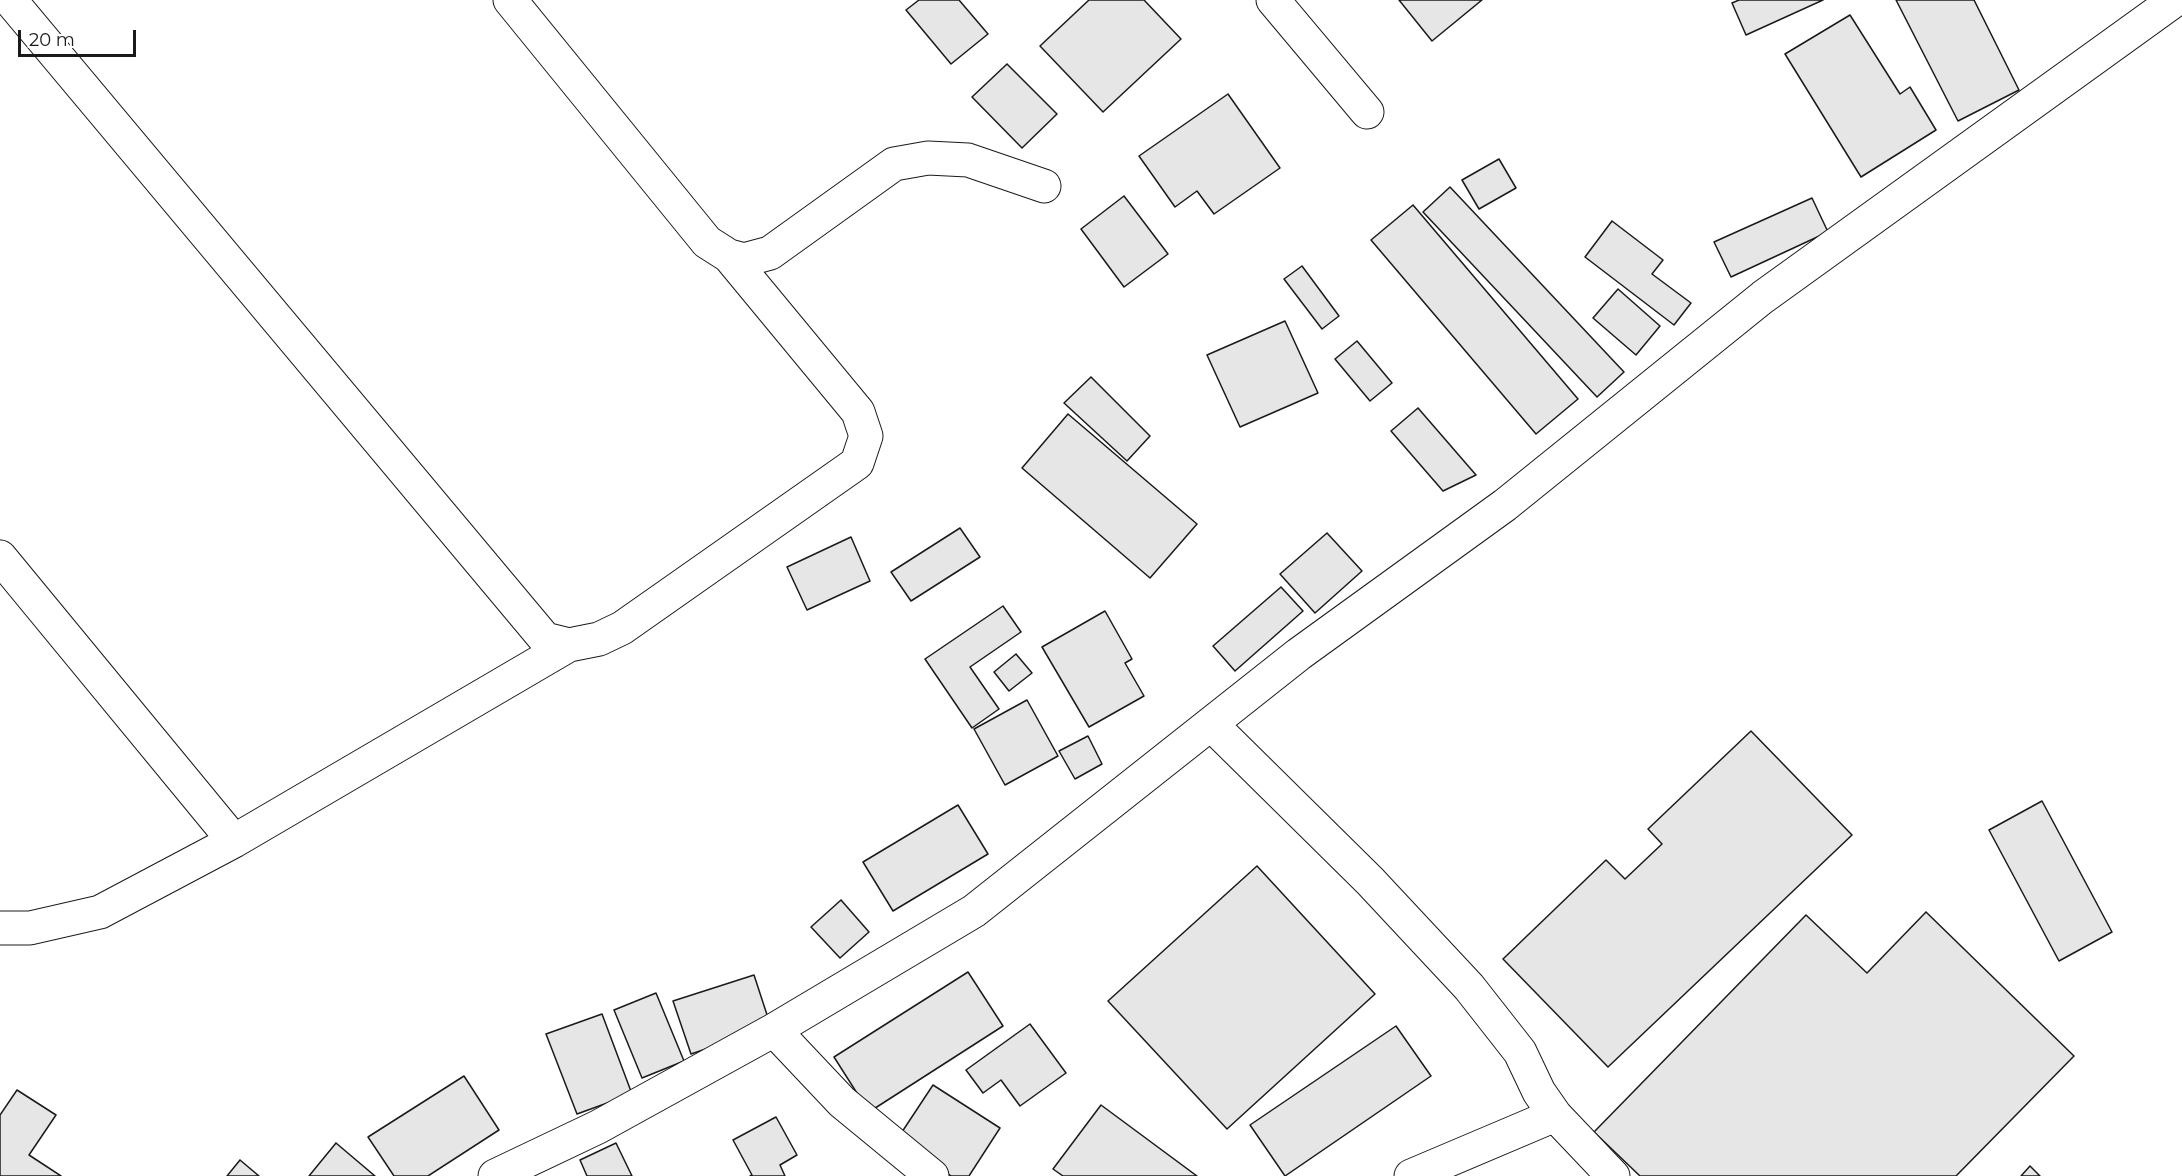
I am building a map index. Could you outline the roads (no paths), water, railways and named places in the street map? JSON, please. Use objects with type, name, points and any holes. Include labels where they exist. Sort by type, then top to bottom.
[{"type":"street","points":[[10,0],[545,639],[569,645]]},
{"type":"street","points":[[510,0],[707,242],[729,256],[744,260],[770,253],[894,164],[928,158],[968,160],[1044,186]]},
{"type":"street","points":[[1274,0],[1367,112]]},
{"type":"street","points":[[495,1176],[548,1164],[598,1126],[774,1030],[974,911],[1299,654],[1505,505],[1763,297],[2175,0]]},
{"type":"street","points":[[0,928],[30,928],[100,912],[234,841],[569,645],[599,639],[622,628],[857,463],[866,436],[858,412],[729,256]]},
{"type":"street","points":[[0,558],[234,841]]},
{"type":"street","points":[[1211,724],[1370,881],[1469,987],[1520,1052],[1539,1092],[1555,1115],[1613,1176]]},
{"type":"street","points":[[774,1030],[842,1102],[932,1176]]},
{"type":"street","points":[[1411,1176],[1555,1115]]}]
